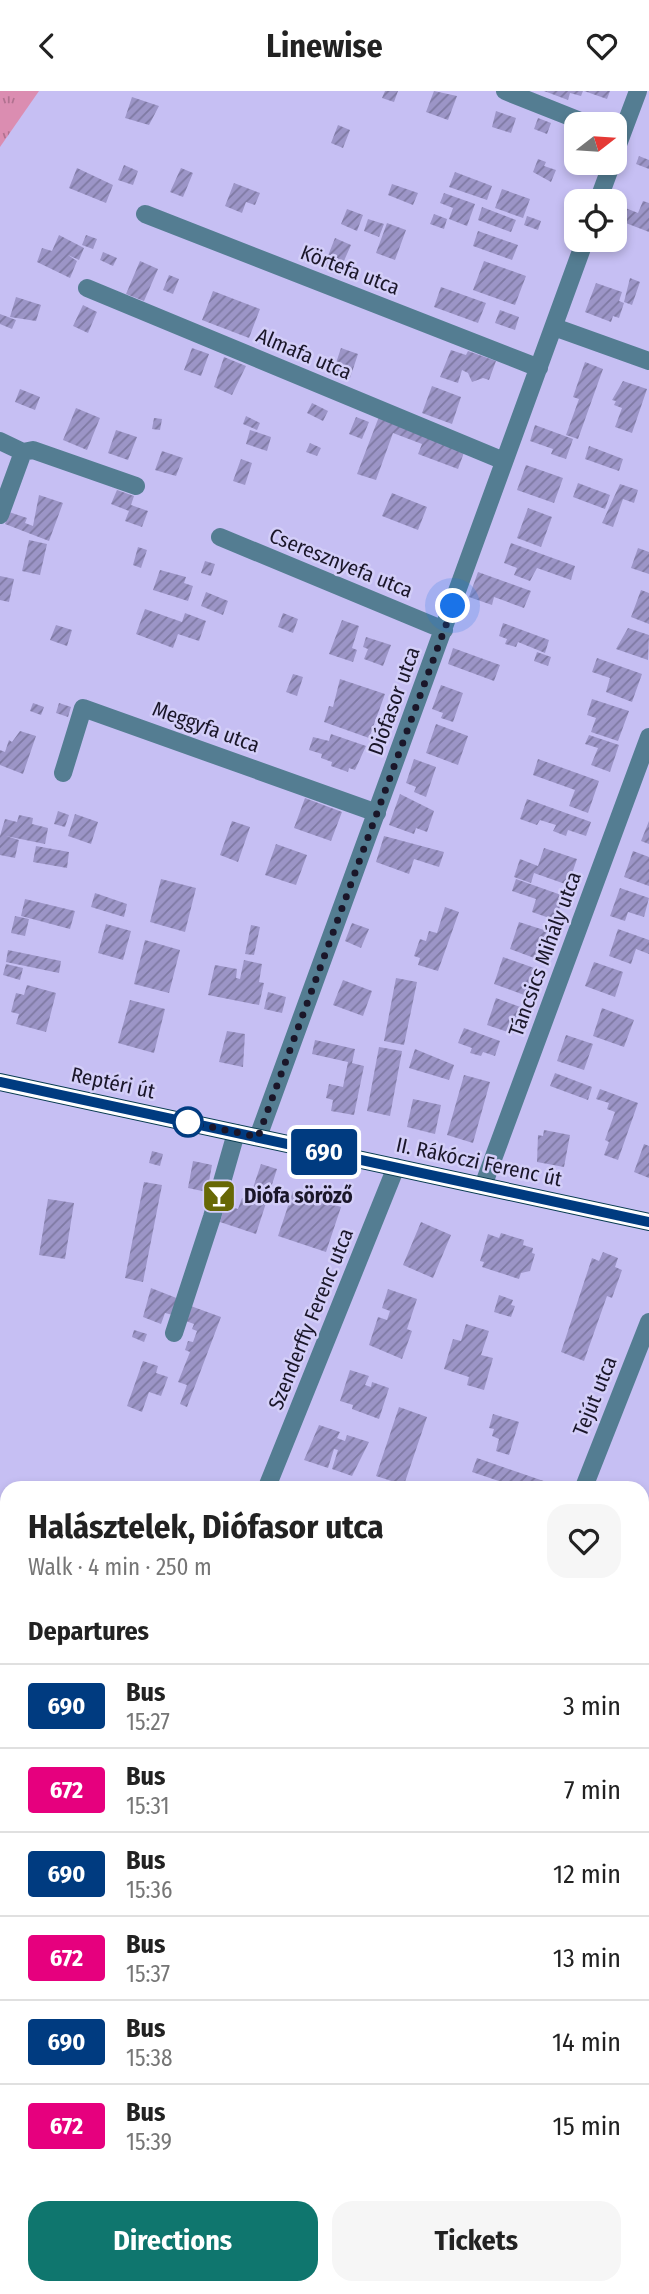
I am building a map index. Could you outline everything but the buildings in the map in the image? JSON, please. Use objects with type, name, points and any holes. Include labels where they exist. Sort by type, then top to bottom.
[{"type":"main road","name":"Reptéri út","points":[[0,1081],[258,1137]]},
{"type":"main road","name":"II. Rákóczi Ferenc út","points":[[258,1137],[649,1222]]},
{"type":"street","points":[[505,91],[564,114]]},
{"type":"street","points":[[627,115],[638,91]]},
{"type":"street","name":"Körtefa utca","points":[[145,214],[539,368]]},
{"type":"street","name":"Diófasor utca","points":[[258,1137],[581,252]]},
{"type":"street","name":"Almafa utca","points":[[87,288],[504,461]]},
{"type":"street","points":[[554,327],[649,361]]},
{"type":"street","points":[[0,441],[23,452],[33,450],[136,486]]},
{"type":"street","points":[[0,515],[23,452]]},
{"type":"street","name":"Cseresznyefa utca","points":[[220,537],[444,630]]},
{"type":"street","name":"Meggyfa utca","points":[[63,772],[83,708],[377,813]]},
{"type":"street","name":"Táncsics Mihály utca","points":[[483,1186],[649,737]]},
{"type":"street","points":[[174,1333],[236,1133]]},
{"type":"street","name":"Szenderffy Ferenc utca","points":[[269,1481],[396,1167]]},
{"type":"street","name":"Tejút utca","points":[[586,1481],[649,1322]]},
{"type":"green space","points":[[0,91],[39,91],[0,147]]},
{"type":"bus line","name":"690","points":[[0,1082],[649,1222]]},
{"type":"place","name":"Diófa söröző","points":[[219,1196]]},
{"type":"route","points":[[188,1122],[258,1137],[453,606]]}]
